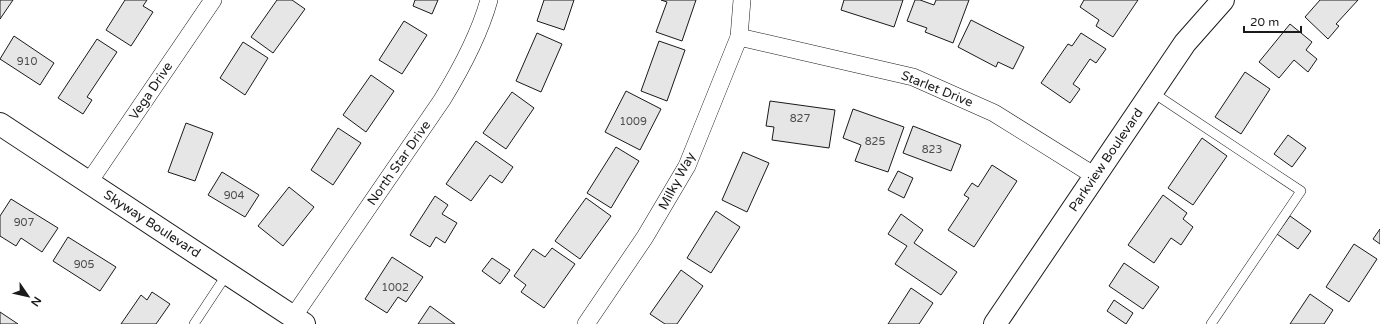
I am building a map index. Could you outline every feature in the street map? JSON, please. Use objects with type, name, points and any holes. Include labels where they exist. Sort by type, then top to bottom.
[{"type":"street","name":"Vega Drive","points":[[89,182],[213,0]]},
{"type":"street","name":"North Star Drive","points":[[298,320],[460,71],[475,39],[489,0]]},
{"type":"street","name":"Milky Way","points":[[586,324],[645,237],[687,166],[739,37],[742,0]]},
{"type":"street","name":"Parkview Boulevard","points":[[995,324],[1185,43],[1223,0]]},
{"type":"street","name":"Starlet Drive","points":[[739,37],[913,77],[994,113],[1095,176]]},
{"type":"street","name":"Skyway Boulevard","points":[[0,124],[298,320]]},
{"type":"lane","points":[[1152,92],[1301,191],[1211,324]]},
{"type":"lane","points":[[194,324],[227,274]]},
{"type":"building","points":[[0,0],[13,0],[0,19]]},
{"type":"building","points":[[125,0],[147,0],[143,6],[153,12],[131,46],[106,30]]},
{"type":"building","points":[[277,0],[292,0],[305,9],[273,53],[251,37]]},
{"type":"building","points":[[415,0],[438,0],[432,14],[413,6]]},
{"type":"building","points":[[544,0],[574,0],[564,30],[537,21]]},
{"type":"building","points":[[661,0],[696,0],[682,41],[656,32],[667,2]]},
{"type":"building","points":[[844,0],[903,0],[894,27],[841,10]]},
{"type":"building","points":[[915,0],[920,0],[934,5],[936,0],[969,0],[953,43],[925,32],[927,28],[907,21]]},
{"type":"building","points":[[1084,0],[1138,0],[1113,37],[1096,26],[1099,20],[1080,7]]},
{"type":"building","points":[[1320,0],[1358,0],[1336,24],[1339,26],[1328,39],[1305,17]]},
{"type":"building","points":[[971,20],[1024,47],[1013,69],[998,62],[996,67],[958,47]]},
{"type":"building","points":[[404,21],[427,35],[402,74],[379,60]]},
{"type":"building","points":[[1290,24],[1312,42],[1306,50],[1317,59],[1308,72],[1294,60],[1279,78],[1259,62]]},
{"type":"building","points":[[537,33],[562,44],[541,92],[516,81]]},
{"type":"building","points":[[1081,33],[1106,49],[1096,63],[1090,59],[1073,84],[1080,89],[1070,103],[1041,83],[1068,44],[1072,46]]},
{"type":"building","points":[[14,36],[54,63],[40,85],[0,59]]},
{"type":"building","points":[[97,39],[117,52],[87,97],[92,100],[83,114],[58,98]]},
{"type":"building","points":[[659,41],[685,50],[667,101],[641,91]]},
{"type":"building","points":[[243,42],[268,58],[245,95],[220,78]]},
{"type":"building","points":[[1245,72],[1270,89],[1241,134],[1215,117]]},
{"type":"building","points":[[371,75],[394,91],[366,132],[343,115]]},
{"type":"building","points":[[626,91],[661,109],[640,150],[605,132]]},
{"type":"building","points":[[512,92],[534,108],[506,149],[483,133]]},
{"type":"building","points":[[770,101],[835,110],[829,148],[772,140],[774,127],[766,126]]},
{"type":"building","points":[[853,109],[904,127],[888,172],[855,161],[861,145],[843,138]]},
{"type":"building","points":[[186,123],[213,133],[195,181],[168,172]]},
{"type":"building","points":[[913,126],[961,145],[951,171],[903,153]]},
{"type":"building","points":[[338,128],[361,143],[333,185],[311,170]]},
{"type":"building","points":[[1288,135],[1306,148],[1292,167],[1274,154]]},
{"type":"building","points":[[1202,138],[1227,156],[1193,205],[1168,188]]},
{"type":"building","points":[[476,141],[513,167],[502,183],[490,175],[471,201],[446,184]]},
{"type":"building","points":[[616,147],[639,161],[611,208],[587,193]]},
{"type":"building","points":[[743,152],[769,163],[747,212],[722,200]]},
{"type":"building","points":[[992,165],[1017,181],[974,247],[948,230],[969,198],[964,195],[972,183],[978,187]]},
{"type":"building","points":[[898,171],[913,178],[904,198],[888,190]]},
{"type":"building","points":[[222,172],[259,195],[245,217],[208,195]]},
{"type":"building","points":[[289,187],[314,207],[283,246],[258,226]]},
{"type":"building","points":[[1163,195],[1187,213],[1183,219],[1193,227],[1181,245],[1171,238],[1154,263],[1128,245]]},
{"type":"building","points":[[435,196],[448,205],[442,214],[457,223],[445,243],[436,237],[430,247],[410,235]]},
{"type":"building","points":[[586,198],[611,216],[580,259],[555,241]]},
{"type":"building","points":[[11,199],[58,228],[42,252],[21,238],[16,246],[0,236],[0,216]]},
{"type":"building","points":[[716,211],[740,227],[711,273],[687,258]]},
{"type":"building","points":[[901,214],[923,230],[914,243],[957,272],[941,295],[895,264],[907,246],[888,234]]},
{"type":"building","points":[[1290,216],[1311,231],[1298,249],[1277,234]]},
{"type":"building","points":[[1380,229],[1380,244],[1373,239]]},
{"type":"building","points":[[68,237],[116,267],[100,291],[53,261]]},
{"type":"building","points":[[1354,244],[1377,259],[1349,302],[1326,287]]},
{"type":"building","points":[[552,248],[575,264],[544,308],[521,292],[526,285],[514,276],[533,249],[545,257]]},
{"type":"building","points":[[392,257],[423,277],[406,302],[398,297],[387,313],[365,299]]},
{"type":"building","points":[[492,258],[510,270],[500,284],[482,271]]},
{"type":"building","points":[[1124,263],[1159,287],[1143,309],[1109,286]]},
{"type":"building","points":[[681,270],[703,286],[677,324],[665,324],[650,314]]},
{"type":"building","points":[[911,288],[933,303],[919,324],[888,324]]},
{"type":"building","points":[[152,292],[170,304],[156,324],[121,324],[141,295],[147,300]]},
{"type":"building","points":[[1310,294],[1333,310],[1324,324],[1290,324]]},
{"type":"building","points":[[1114,300],[1133,313],[1126,324],[1107,311]]},
{"type":"building","points":[[430,306],[455,324],[418,324]]},
{"type":"building","points":[[0,312],[18,324],[0,324]]}]
